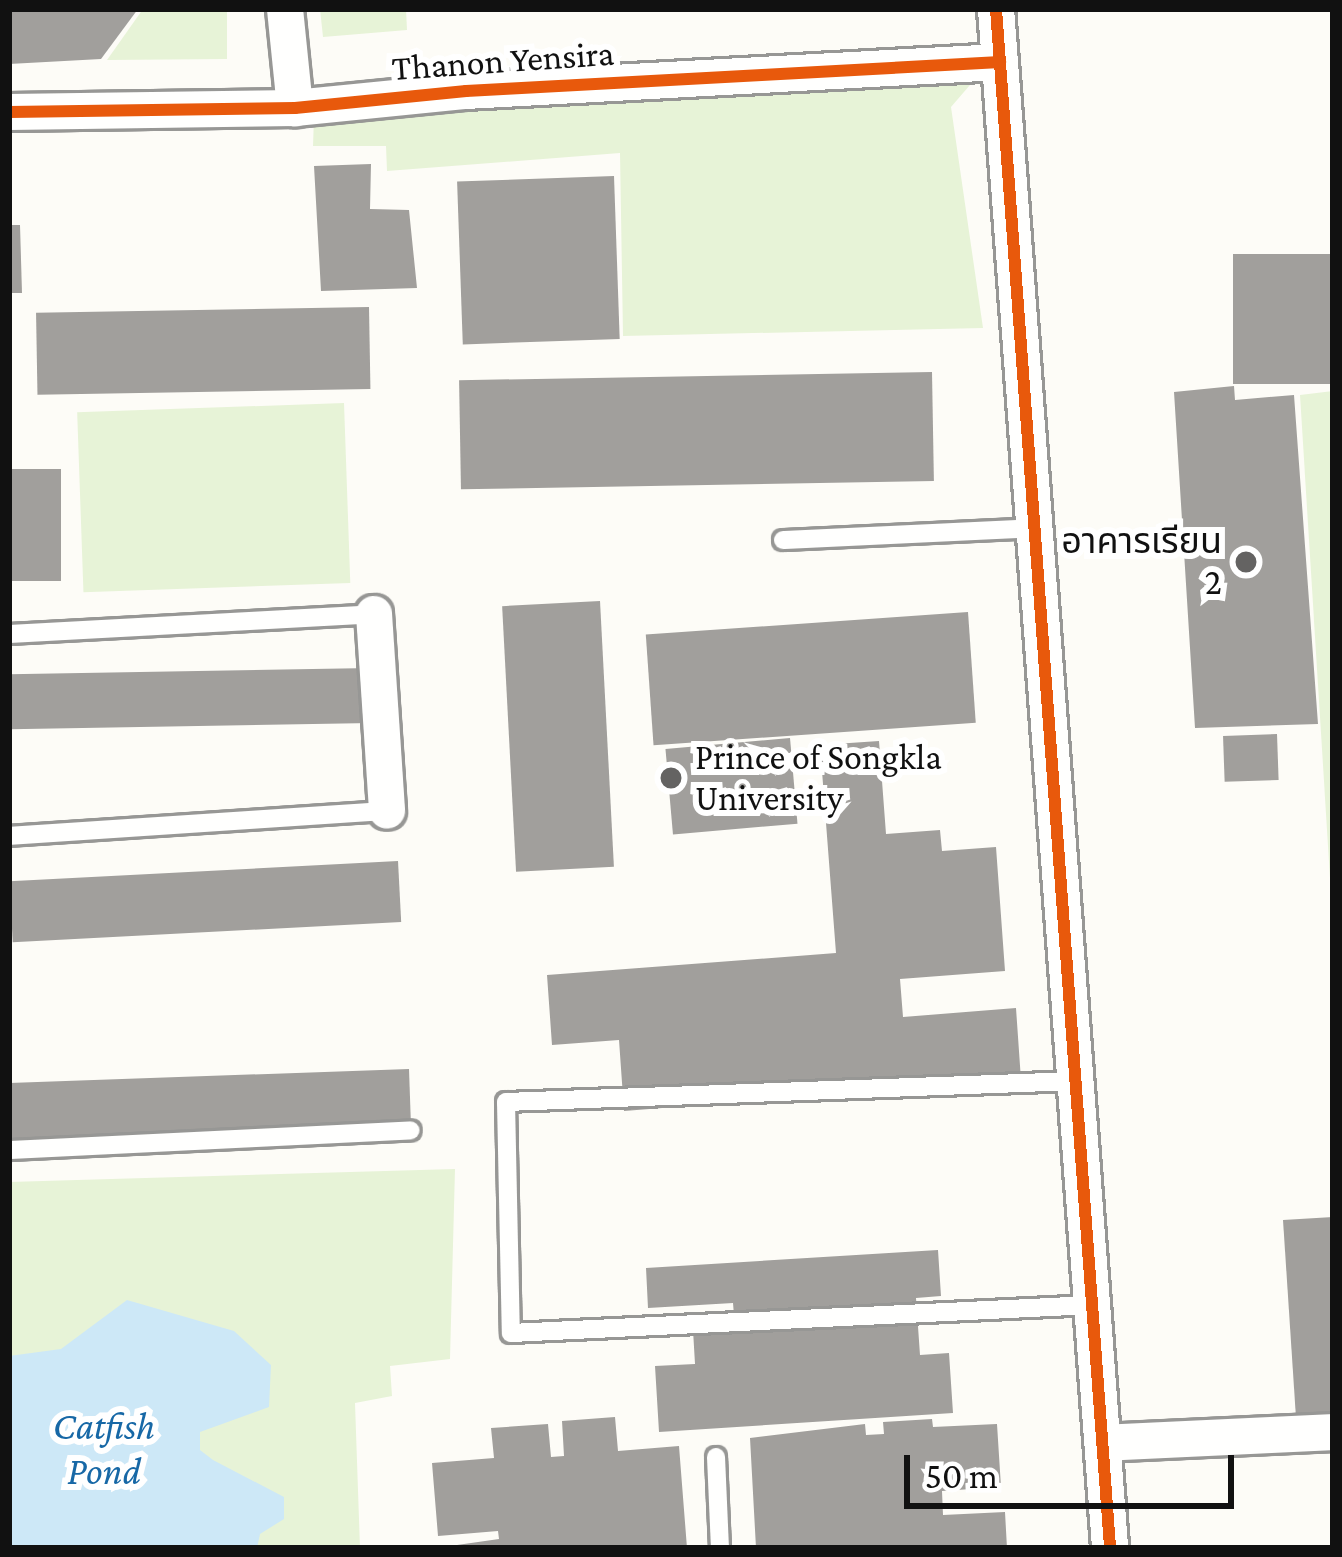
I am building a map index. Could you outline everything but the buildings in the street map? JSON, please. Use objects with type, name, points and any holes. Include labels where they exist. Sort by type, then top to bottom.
[{"type":"street","points":[[285,9],[295,108]]},
{"type":"street","points":[[996,9],[1110,1548]]},
{"type":"street","name":"Thanon Yensira","points":[[9,112],[295,108],[466,91],[1000,62]]},
{"type":"street","points":[[374,614],[388,811]]},
{"type":"street","points":[[1102,1443],[1333,1432]]},
{"type":"lane","points":[[783,540],[1035,528]]},
{"type":"lane","points":[[9,634],[374,614]]},
{"type":"lane","points":[[9,836],[388,811]]},
{"type":"lane","points":[[1076,1081],[506,1102],[511,1333],[1092,1305]]},
{"type":"lane","points":[[9,1150],[411,1130]]},
{"type":"lane","points":[[716,1456],[719,1548]]},
{"type":"green space","points":[[143,9],[227,9],[227,59],[107,60]]},
{"type":"green space","points":[[320,9],[406,9],[407,30],[323,37]]},
{"type":"green space","points":[[809,84],[970,85],[951,107],[983,328],[623,336],[620,153],[387,171],[386,146],[313,146],[314,117]]},
{"type":"green space","points":[[1333,391],[1333,877],[1330,878],[1300,395]]},
{"type":"green space","points":[[344,403],[350,583],[83,592],[77,412]]},
{"type":"green space","points":[[455,1169],[450,1359],[390,1366],[392,1396],[355,1403],[360,1548],[9,1548],[9,1182]]},
{"type":"water","name":"Catfish Pond","points":[[127,1300],[234,1331],[271,1365],[269,1407],[200,1432],[200,1450],[284,1497],[284,1519],[260,1534],[257,1548],[9,1548],[9,1356],[61,1349]]},
{"type":"cycle path","points":[[996,9],[1110,1548]]},
{"type":"cycle path","points":[[9,112],[295,108],[466,91],[1000,62]]},
{"type":"place","name":"อาคารเรียน 2","points":[[1246,562]]},
{"type":"place","name":"Prince of Songkla University","points":[[671,778]]}]
